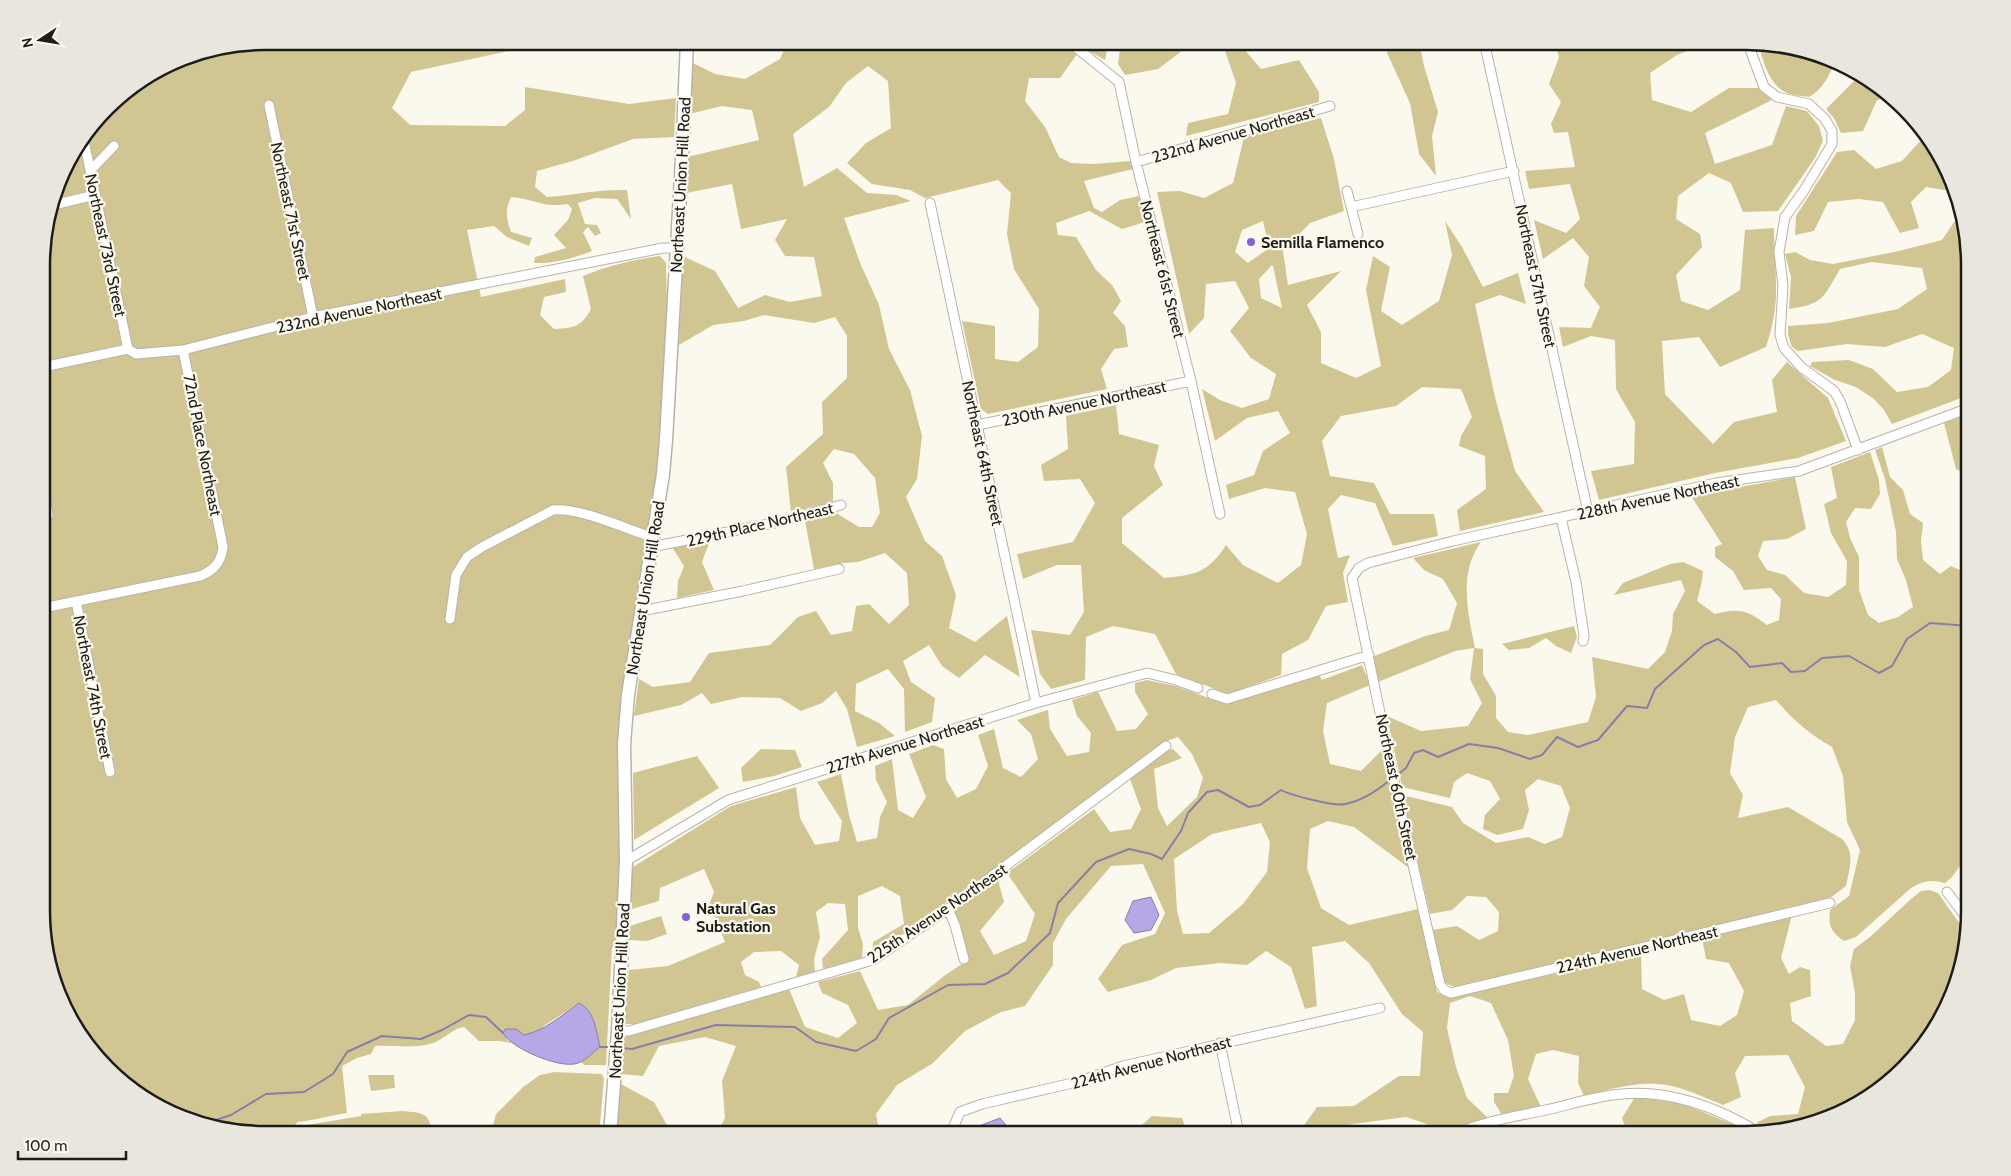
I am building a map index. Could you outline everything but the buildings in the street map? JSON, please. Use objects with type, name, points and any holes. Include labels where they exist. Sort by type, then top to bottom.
[{"type":"street","name":"Northeast Union Hill Road","points":[[611,1126],[618,1031],[626,862],[624,744],[628,696],[663,474],[687,50]]},
{"type":"street","name":"Northeast 61st Street","points":[[1079,50],[1119,82],[1136,162],[1191,381],[1220,514]]},
{"type":"street","name":"Northeast 57th Street","points":[[1486,50],[1588,512]]},
{"type":"street","points":[[1750,50],[1764,87],[1777,97],[1808,104],[1825,119],[1832,131],[1832,144],[1803,192],[1785,217],[1779,252],[1784,286],[1780,335],[1784,348],[1801,367],[1834,391],[1840,401],[1858,450]]},
{"type":"street","name":"Northeast 71st Street","points":[[269,105],[313,318]]},
{"type":"street","name":"232nd Avenue Northeast","points":[[1136,162],[1330,106]]},
{"type":"street","points":[[90,171],[114,146]]},
{"type":"street","name":"Northeast 73rd Street","points":[[85,147],[128,349]]},
{"type":"street","points":[[1351,207],[1514,171]]},
{"type":"street","points":[[1347,192],[1358,234]]},
{"type":"street","points":[[59,203],[95,195]]},
{"type":"street","name":"Northeast 64th Street","points":[[930,203],[1036,703]]},
{"type":"street","name":"232nd Avenue Northeast","points":[[50,366],[128,349],[136,354],[183,350],[313,318],[662,248],[677,248]]},
{"type":"street","name":"72nd Place Northeast","points":[[76,601],[200,576],[218,565],[222,556],[222,540],[183,350]]},
{"type":"street","name":"230th Avenue Northeast","points":[[977,425],[1191,381]]},
{"type":"street","name":"228th Avenue Northeast","points":[[1352,583],[1354,574],[1368,562],[1453,541],[1716,483],[1799,471],[1961,411]]},
{"type":"street","name":"229th Place Northeast","points":[[450,619],[456,575],[468,557],[482,547],[553,510],[561,509],[578,512],[652,538],[656,546],[779,522],[841,505]]},
{"type":"street","points":[[1561,518],[1576,582],[1584,636],[1583,641]]},
{"type":"street","points":[[641,611],[743,591],[839,569]]},
{"type":"street","name":"Northeast 60th Street","points":[[1352,583],[1440,984],[1444,990]]},
{"type":"street","points":[[50,607],[76,601]]},
{"type":"street","name":"Northeast 74th Street","points":[[76,601],[110,772]]},
{"type":"street","points":[[1212,694],[1227,699],[1369,655]]},
{"type":"street","name":"227th Avenue Northeast","points":[[626,862],[728,800],[1036,703],[1147,673],[1198,688]]},
{"type":"street","name":"225th Avenue Northeast","points":[[618,1031],[629,1031],[873,960],[948,909],[1166,746]]},
{"type":"street","points":[[1947,892],[1961,911]]},
{"type":"street","name":"224th Avenue Northeast","points":[[1444,990],[1451,993],[1830,903]]},
{"type":"street","points":[[948,909],[955,925],[964,959]]},
{"type":"street","name":"224th Avenue Northeast","points":[[953,1126],[960,1112],[982,1104],[1077,1082],[1123,1066],[1220,1042],[1380,1008]]},
{"type":"street","points":[[1220,1042],[1237,1126]]},
{"type":"street","points":[[1479,1126],[1488,1121],[1532,1114],[1613,1095],[1649,1092],[1686,1100],[1738,1119],[1749,1126]]},
{"type":"shaded area","points":[[251,50],[514,50],[411,72],[392,108],[410,125],[505,126],[525,110],[525,87],[629,104],[676,98],[674,137],[633,139],[573,161],[537,171],[535,187],[547,197],[597,191],[627,190],[631,219],[617,199],[595,198],[578,203],[585,224],[597,225],[601,233],[595,236],[588,227],[583,232],[592,251],[563,260],[534,263],[535,257],[566,248],[554,235],[568,220],[572,209],[568,204],[552,205],[511,197],[507,214],[511,232],[532,238],[529,246],[507,237],[494,226],[467,230],[481,297],[565,279],[566,292],[544,297],[540,315],[554,329],[572,327],[580,323],[591,309],[583,276],[630,261],[660,256],[666,263],[669,383],[628,695],[622,945],[612,947],[606,1065],[584,1065],[581,1062],[600,1046],[579,1003],[537,1032],[506,1039],[512,1043],[479,1041],[464,1027],[426,1045],[375,1046],[371,1054],[357,1058],[342,1066],[347,1113],[299,1121],[294,1126],[251,1126],[223,1122],[183,1110],[146,1090],[123,1073],[94,1042],[72,1006],[57,966],[50,925],[50,251],[54,223],[61,196],[72,170],[86,146],[103,123],[123,103],[146,86],[170,72],[196,61],[223,54]]},
{"type":"shaded area","points":[[784,50],[1107,50],[1105,60],[1089,51],[1077,54],[1060,78],[1029,78],[1025,101],[1045,127],[1059,157],[1071,163],[1094,164],[1131,161],[1133,169],[1084,181],[1094,208],[1102,212],[1120,200],[1139,196],[1145,222],[1122,229],[1089,211],[1056,223],[1058,235],[1076,237],[1096,270],[1112,285],[1121,301],[1113,313],[1125,326],[1128,347],[1114,349],[1101,369],[1107,389],[988,414],[981,409],[962,321],[995,326],[995,359],[1018,362],[1038,347],[1039,309],[1014,269],[1007,234],[1011,193],[998,180],[925,198],[910,190],[872,184],[847,163],[866,143],[891,128],[888,81],[868,66],[846,83],[829,107],[793,134],[804,187],[837,168],[867,193],[896,195],[911,201],[844,218],[861,265],[879,305],[889,349],[910,390],[922,436],[917,479],[906,497],[925,541],[942,556],[956,595],[949,628],[975,642],[1007,616],[1020,677],[985,655],[959,678],[942,666],[929,645],[903,661],[911,682],[935,698],[932,722],[905,732],[904,689],[888,669],[856,684],[855,711],[879,723],[895,736],[857,747],[847,709],[836,691],[822,703],[801,711],[780,698],[742,697],[711,704],[702,693],[681,705],[634,716],[639,679],[653,687],[690,682],[709,653],[770,645],[798,617],[816,611],[831,635],[852,631],[856,606],[869,604],[889,624],[909,605],[907,573],[885,553],[858,562],[814,569],[805,521],[836,513],[859,527],[872,527],[880,513],[875,478],[854,454],[834,449],[823,463],[833,483],[833,502],[791,512],[786,467],[823,434],[822,402],[847,378],[847,336],[835,317],[814,323],[764,315],[744,321],[713,325],[679,345],[683,256],[715,271],[738,308],[765,295],[790,302],[822,296],[814,257],[785,256],[775,240],[787,219],[741,229],[732,184],[686,193],[687,157],[759,140],[752,110],[722,106],[689,114],[691,62],[715,74],[745,79],[780,59]]},
{"type":"shaded area","points":[[1120,50],[1183,50],[1158,69],[1125,75],[1118,64]]},
{"type":"shaded area","points":[[1225,50],[1245,50],[1261,69],[1299,60],[1319,92],[1319,102],[1186,136],[1188,123],[1228,114],[1236,83]]},
{"type":"shaded area","points":[[1388,50],[1421,50],[1438,112],[1432,136],[1436,176],[1419,154],[1410,103],[1387,53]]},
{"type":"shaded area","points":[[1557,50],[1690,50],[1677,55],[1650,73],[1652,100],[1691,112],[1729,88],[1758,88],[1772,100],[1705,133],[1715,164],[1772,145],[1786,106],[1807,111],[1819,126],[1823,141],[1815,158],[1778,211],[1743,212],[1731,183],[1709,173],[1678,196],[1676,219],[1700,234],[1702,247],[1676,275],[1681,301],[1708,310],[1740,290],[1745,230],[1774,228],[1776,302],[1766,347],[1720,367],[1699,337],[1662,341],[1665,394],[1713,444],[1734,422],[1777,412],[1772,380],[1787,362],[1828,398],[1846,441],[1798,458],[1715,473],[1599,500],[1591,471],[1634,464],[1635,422],[1616,389],[1615,340],[1591,336],[1563,347],[1559,327],[1591,328],[1600,307],[1584,286],[1589,257],[1573,238],[1543,259],[1534,220],[1566,233],[1580,219],[1570,184],[1529,189],[1525,171],[1575,167],[1568,132],[1554,133],[1551,124],[1561,102],[1549,84],[1559,57]]},
{"type":"shaded area","points":[[1760,50],[1788,54],[1832,68],[1825,82],[1809,97],[1783,91],[1769,75]]},
{"type":"shaded area","points":[[1855,80],[1882,98],[1877,100],[1863,131],[1841,133],[1834,118],[1826,109]]},
{"type":"shaded area","points":[[1321,118],[1334,159],[1344,211],[1310,223],[1283,251],[1288,285],[1341,271],[1307,305],[1321,332],[1321,363],[1356,378],[1381,366],[1366,290],[1373,256],[1390,267],[1381,311],[1402,325],[1439,301],[1452,255],[1445,221],[1462,247],[1483,287],[1518,273],[1526,304],[1500,295],[1475,304],[1495,397],[1515,471],[1544,512],[1460,531],[1457,510],[1486,489],[1485,456],[1459,446],[1461,436],[1472,417],[1461,389],[1422,387],[1396,406],[1341,416],[1322,441],[1330,476],[1374,483],[1390,514],[1434,514],[1438,536],[1393,546],[1375,503],[1341,495],[1328,509],[1338,558],[1350,555],[1343,573],[1348,602],[1326,606],[1308,640],[1282,654],[1281,675],[1228,694],[1176,674],[1155,634],[1113,626],[1086,637],[1085,680],[1051,689],[1040,674],[1031,630],[1070,635],[1084,612],[1081,565],[1057,565],[1023,579],[1017,554],[1073,542],[1095,503],[1080,479],[1044,481],[1041,465],[1068,449],[1066,416],[1116,405],[1119,434],[1159,445],[1154,466],[1163,485],[1122,518],[1122,543],[1164,578],[1184,576],[1200,571],[1213,562],[1226,545],[1243,565],[1278,583],[1301,565],[1307,534],[1295,492],[1265,488],[1229,499],[1226,485],[1254,475],[1263,451],[1290,433],[1278,411],[1247,418],[1215,441],[1202,389],[1220,400],[1242,408],[1269,399],[1276,374],[1251,358],[1230,331],[1249,308],[1235,281],[1206,284],[1204,318],[1189,334],[1157,192],[1180,191],[1204,198],[1233,183],[1244,137]],"holes":[[[1263,221],[1269,248],[1248,263],[1235,252],[1242,230]],[[1273,266],[1282,308],[1261,298],[1259,279]]]},
{"type":"shaded area","points":[[1921,140],[1939,170],[1948,191],[1926,187],[1911,202],[1919,228],[1900,233],[1883,202],[1859,199],[1828,202],[1814,231],[1795,235],[1796,216],[1837,152],[1854,150],[1876,169],[1902,161]]},
{"type":"shaded area","points":[[1956,219],[1961,251],[1961,398],[1892,424],[1884,410],[1874,399],[1856,387],[1835,380],[1810,366],[1812,362],[1849,360],[1873,369],[1897,392],[1928,387],[1951,370],[1954,348],[1922,334],[1885,347],[1847,344],[1798,351],[1792,347],[1788,335],[1788,326],[1828,323],[1898,309],[1927,289],[1922,268],[1871,262],[1840,269],[1826,293],[1816,302],[1789,309],[1791,277],[1785,254],[1795,252],[1810,260],[1833,264],[1942,240]]},
{"type":"shaded area","points":[[1961,417],[1961,471],[1956,469],[1944,423]]},
{"type":"shaded area","points":[[1882,447],[1890,477],[1903,490],[1910,514],[1923,523],[1921,541],[1923,560],[1940,574],[1951,566],[1961,570],[1961,864],[1952,877],[1945,883],[1927,881],[1911,888],[1856,937],[1844,941],[1836,935],[1830,924],[1830,910],[1849,896],[1860,850],[1847,822],[1843,776],[1832,747],[1802,726],[1776,700],[1748,707],[1735,737],[1730,773],[1743,795],[1738,818],[1788,807],[1842,839],[1849,850],[1850,856],[1846,886],[1830,898],[1457,988],[1445,983],[1432,930],[1457,926],[1479,940],[1498,931],[1499,912],[1486,897],[1467,896],[1452,910],[1430,914],[1402,795],[1452,807],[1463,823],[1496,843],[1528,837],[1545,844],[1562,837],[1570,808],[1561,786],[1538,779],[1525,790],[1529,810],[1523,829],[1497,835],[1483,829],[1485,815],[1500,799],[1490,781],[1467,773],[1454,782],[1450,798],[1402,787],[1387,716],[1421,731],[1468,726],[1482,703],[1470,679],[1474,648],[1455,651],[1378,682],[1372,657],[1425,636],[1449,630],[1457,603],[1443,579],[1424,570],[1413,558],[1481,542],[1469,567],[1467,580],[1468,607],[1475,648],[1483,649],[1483,674],[1496,696],[1496,718],[1508,732],[1528,735],[1588,722],[1596,697],[1592,657],[1648,669],[1665,652],[1672,631],[1673,614],[1685,591],[1681,580],[1614,595],[1623,583],[1670,564],[1683,562],[1703,571],[1697,601],[1715,614],[1730,611],[1748,613],[1767,625],[1779,620],[1781,599],[1771,588],[1744,590],[1733,571],[1715,557],[1715,547],[1722,544],[1691,496],[1795,477],[1806,529],[1787,539],[1763,541],[1758,556],[1767,570],[1785,575],[1804,593],[1828,597],[1846,585],[1847,561],[1831,533],[1824,504],[1837,498],[1831,467],[1870,452],[1879,480],[1880,494],[1871,509],[1855,508],[1846,522],[1850,538],[1859,557],[1859,590],[1868,615],[1879,623],[1898,617],[1913,607],[1906,580],[1897,559],[1896,532],[1885,479],[1875,450]]},
{"type":"shaded area","points":[[710,541],[702,562],[714,590],[677,598],[678,581],[684,566],[672,547]]},
{"type":"shaded area","points":[[1574,626],[1577,637],[1571,653],[1556,646],[1546,638],[1529,648],[1509,650],[1502,644]]},
{"type":"shaded area","points":[[1362,665],[1370,685],[1327,703],[1323,731],[1330,764],[1361,771],[1384,748],[1409,868],[1354,827],[1328,821],[1310,829],[1307,868],[1321,908],[1349,925],[1418,909],[1437,992],[1449,998],[1641,954],[1642,989],[1664,1000],[1684,994],[1691,1020],[1720,1026],[1737,1015],[1744,991],[1729,963],[1706,959],[1702,938],[1792,915],[1781,958],[1789,974],[1800,967],[1810,970],[1811,996],[1790,1003],[1792,1021],[1826,1046],[1843,1044],[1855,1020],[1855,993],[1850,966],[1854,949],[1921,891],[1929,890],[1938,893],[1961,925],[1954,966],[1939,1006],[1917,1042],[1877,1082],[1841,1104],[1815,1115],[1788,1122],[1761,1126],[1756,1123],[1770,1116],[1798,1114],[1805,1087],[1788,1055],[1745,1056],[1735,1073],[1741,1097],[1723,1105],[1682,1089],[1657,1084],[1629,1085],[1584,1096],[1578,1083],[1579,1056],[1553,1050],[1536,1054],[1528,1079],[1541,1107],[1502,1115],[1494,1102],[1494,1093],[1508,1093],[1514,1076],[1508,1040],[1491,1003],[1470,996],[1450,1003],[1447,1028],[1456,1067],[1467,1098],[1488,1118],[1466,1126],[1432,1126],[1406,1117],[1338,1126],[1304,1126],[1317,1107],[1354,1106],[1399,1076],[1420,1076],[1423,1032],[1402,1014],[1369,963],[1345,941],[1312,947],[1317,1006],[1305,1009],[1291,967],[1266,951],[1247,965],[1220,963],[1176,968],[1151,980],[1108,992],[1098,979],[1122,945],[1155,934],[1165,913],[1143,864],[1111,866],[1066,919],[1053,943],[1053,965],[1025,1006],[1001,1012],[965,1031],[933,1063],[897,1085],[876,1114],[878,1126],[721,1126],[725,1118],[722,1081],[736,1046],[705,1037],[659,1046],[643,1076],[621,1074],[624,1035],[789,989],[805,1027],[838,1038],[857,1023],[848,1005],[822,993],[818,982],[860,971],[878,1010],[908,1005],[944,976],[968,960],[961,927],[954,910],[998,880],[1004,902],[980,931],[994,955],[1026,941],[1035,914],[1007,873],[1094,809],[1110,832],[1131,829],[1141,809],[1130,779],[1166,751],[1173,749],[1182,758],[1154,769],[1158,808],[1167,826],[1197,797],[1203,778],[1192,754],[1178,737],[1164,742],[1015,854],[872,955],[873,942],[904,924],[900,896],[882,886],[858,896],[858,928],[863,944],[862,958],[823,969],[822,959],[848,930],[845,904],[828,903],[816,912],[820,937],[814,959],[815,972],[796,977],[799,965],[781,951],[754,952],[741,962],[745,975],[759,982],[761,987],[635,1024],[625,1024],[629,970],[668,966],[725,942],[715,917],[708,908],[714,892],[704,869],[660,888],[659,901],[632,909],[630,880],[633,867],[731,806],[796,787],[800,818],[815,845],[839,841],[842,821],[817,782],[841,774],[849,815],[857,842],[877,838],[880,817],[887,802],[876,780],[875,766],[892,759],[898,810],[913,818],[926,797],[909,754],[933,745],[944,749],[946,779],[957,798],[976,789],[988,766],[978,735],[994,729],[1003,768],[1021,777],[1038,759],[1031,734],[1017,720],[1048,710],[1050,729],[1067,756],[1089,752],[1091,733],[1077,716],[1072,700],[1098,692],[1117,731],[1136,729],[1148,714],[1135,692],[1135,683],[1147,680],[1175,686],[1226,704],[1319,675],[1322,680]],"holes":[[[1261,823],[1270,842],[1267,872],[1243,904],[1209,933],[1183,934],[1177,911],[1174,859],[1212,834]]]},
{"type":"shaded area","points":[[761,749],[795,750],[802,767],[774,776],[743,782],[741,768]]},
{"type":"shaded area","points":[[697,756],[719,788],[634,840],[633,773]]},
{"type":"shaded area","points":[[1151,897],[1159,915],[1151,930],[1134,933],[1125,920],[1133,901]]},
{"type":"shaded area","points":[[661,916],[667,934],[647,941],[629,940],[630,926]]},
{"type":"shaded area","points":[[579,1003],[592,1016],[600,1047],[585,1060],[578,1063],[556,1063],[535,1055],[515,1045],[503,1033],[505,1029],[516,1029],[524,1035],[539,1030]]},
{"type":"shaded area","points":[[554,1072],[602,1074],[604,1079],[600,1126],[493,1126],[496,1114],[523,1087],[540,1075]]},
{"type":"shaded area","points":[[368,1075],[394,1075],[395,1088],[371,1091]]},
{"type":"shaded area","points":[[621,1084],[654,1102],[667,1126],[618,1126]]},
{"type":"shaded area","points":[[1635,1097],[1683,1104],[1735,1126],[1625,1126],[1622,1118]]},
{"type":"shaded area","points":[[415,1112],[424,1115],[431,1126],[301,1126],[361,1116],[361,1114]]},
{"type":"shaded area","points":[[1152,1116],[1182,1118],[1185,1126],[1141,1126]]},
{"type":"shaded area","points":[[1000,1118],[1007,1126],[979,1126]]},
{"type":"waterway","points":[[1396,776],[1406,768],[1414,753],[1423,750],[1438,757],[1469,744],[1498,748],[1530,759],[1542,755],[1557,737],[1578,747],[1598,740],[1627,706],[1647,708],[1655,689],[1704,645],[1718,639],[1736,652],[1750,667],[1782,663],[1791,672],[1805,671],[1822,658],[1849,656],[1879,673],[1892,666],[1907,639],[1930,623],[1961,625]]},
{"type":"waterway","points":[[622,1048],[632,1049],[716,1025],[795,1027],[816,1042],[856,1051],[876,1039],[889,1018],[948,985],[985,984],[1008,973],[1050,933],[1058,903],[1096,862],[1129,849],[1151,854],[1162,859],[1181,831],[1188,813],[1207,792],[1218,790],[1249,807],[1260,805],[1281,790],[1313,800],[1332,804],[1345,804],[1363,798],[1390,780]]},
{"type":"waterway","points":[[215,1120],[231,1115],[266,1094],[304,1092],[333,1074],[347,1052],[382,1036],[421,1039],[469,1015],[486,1017],[503,1033]]},
{"type":"waterway","points":[[600,1047],[613,1047]]},
{"type":"place","name":"Semilla Flamenco","points":[[1251,242]]},
{"type":"place","name":"Natural Gas Substation","points":[[686,917]]}]
